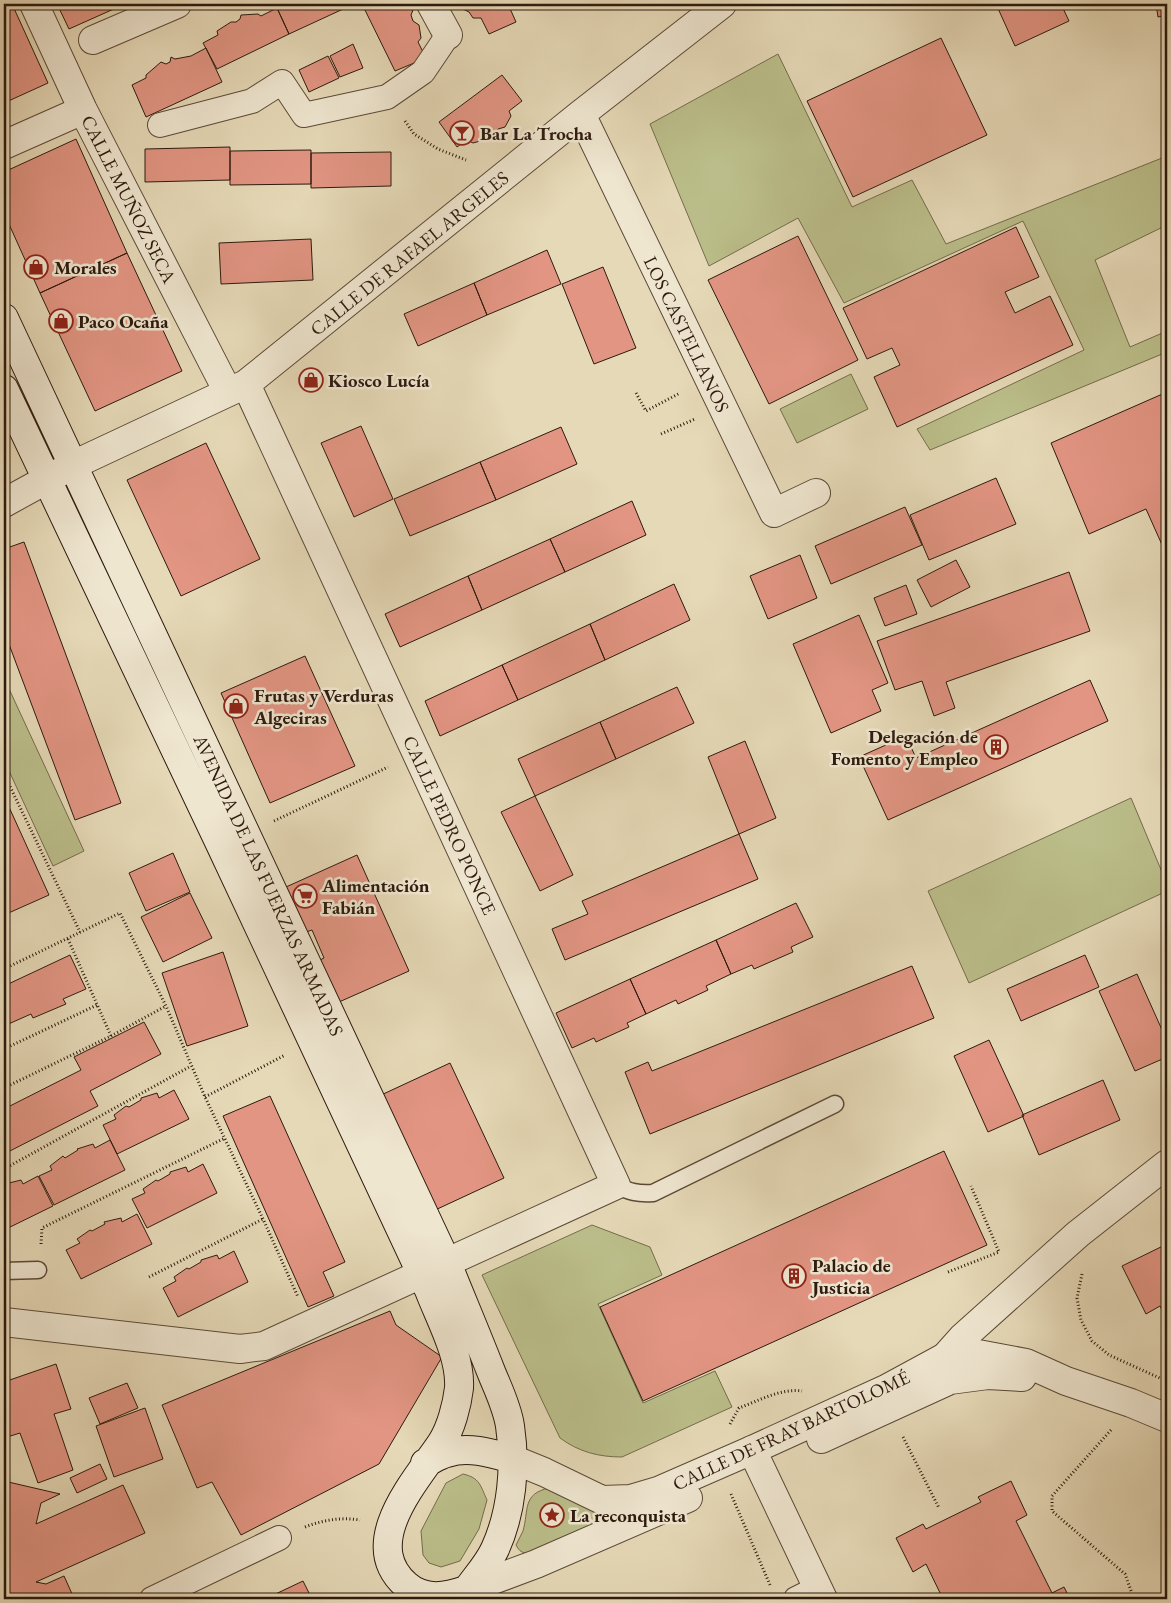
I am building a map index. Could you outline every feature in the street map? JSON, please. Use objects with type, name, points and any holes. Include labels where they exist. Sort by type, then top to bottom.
[{"type":"street","name":"CALLE MUÑOZ SECA","points":[[34,4],[83,110],[237,388]]},
{"type":"street","points":[[93,40],[177,4]]},
{"type":"street","points":[[160,125],[252,102],[282,82],[304,115],[387,96],[422,72],[448,35],[431,4]]},
{"type":"street","name":"CALLE DE RAFAEL ARGELES","points":[[4,503],[46,478],[237,388],[722,4]]},
{"type":"street","points":[[4,145],[83,110]]},
{"type":"street","name":"LOS CASTELLANOS","points":[[581,114],[774,513],[816,493]]},
{"type":"street","name":"AVENIDA DE LAS FUERZAS ARMADAS","points":[[4,318],[447,1263],[502,1398],[510,1425],[512,1460]]},
{"type":"street","name":"CALLE PEDRO PONCE","points":[[237,388],[417,753],[616,1185]]},
{"type":"street","name":"AVENIDA DE LAS FUERZAS ARMADAS","points":[[4,389],[421,1274],[455,1357],[459,1387],[453,1414],[443,1440],[425,1463]]},
{"type":"street","points":[[945,1357],[962,1338],[1078,1234],[1167,1164]]},
{"type":"street","points":[[4,1322],[240,1349],[264,1346],[616,1185]]},
{"type":"street","name":"CALLE DE FRAY BARTOLOMÉ","points":[[464,1594],[725,1481],[756,1458],[945,1357],[978,1354],[1026,1363],[1066,1381],[1131,1403],[1167,1418]]},
{"type":"street","name":"CALLE DE FRAY BARTOLOMÉ","points":[[510,1425],[544,1472],[602,1500],[631,1499],[756,1458],[889,1409],[950,1380],[988,1375],[1066,1381]]},
{"type":"street","points":[[393,1599],[391,1566],[387,1543],[392,1524],[407,1490],[425,1463],[447,1453],[471,1450],[494,1454],[544,1472]]},
{"type":"street","name":"CALLE DE FRAY BARTOLOMÉ","points":[[756,1458],[812,1596]]},
{"type":"street","points":[[391,1566],[399,1579],[411,1590],[426,1596],[441,1597],[464,1594],[495,1550],[503,1529],[511,1487],[512,1460]]},
{"type":"street","points":[[152,1599],[279,1538]]},
{"type":"lane","points":[[616,1185],[627,1191],[640,1194],[653,1192],[835,1104]]},
{"type":"lane","points":[[4,1270],[38,1270]]},
{"type":"path","points":[[387,96],[414,134],[438,149],[466,160]]},
{"type":"path","points":[[636,393],[646,411],[664,401]]},
{"type":"path","points":[[661,434],[679,426]]},
{"type":"path","points":[[246,834],[417,753]]},
{"type":"path","points":[[4,774],[80,932]]},
{"type":"path","points":[[4,969],[120,913],[166,1006],[191,1066],[263,1219],[310,1326]]},
{"type":"path","points":[[68,939],[112,1036]]},
{"type":"path","points":[[4,1049],[97,1005]]},
{"type":"path","points":[[4,1088],[112,1036],[166,1006]]},
{"type":"path","points":[[205,1097],[312,1041]]},
{"type":"path","points":[[4,1169],[191,1066]]},
{"type":"path","points":[[38,1270],[42,1228],[224,1138]]},
{"type":"path","points":[[948,1272],[999,1252],[971,1186]]},
{"type":"path","points":[[149,1277],[263,1219]]},
{"type":"path","points":[[1078,1234],[1093,1256],[1081,1276],[1077,1298],[1081,1320],[1092,1341],[1109,1355],[1167,1382]]},
{"type":"path","points":[[728,1429],[739,1408],[773,1395],[796,1390],[803,1391]]},
{"type":"path","points":[[889,1409],[939,1508]]},
{"type":"path","points":[[1120,1432],[1112,1429],[1052,1496],[1052,1511],[1125,1574],[1134,1599]]},
{"type":"path","points":[[725,1481],[772,1590]]},
{"type":"path","points":[[279,1538],[319,1522],[345,1518],[392,1524]]},
{"type":"green space","points":[[778,54],[852,207],[912,180],[946,244],[1167,156],[1167,225],[1095,260],[1130,347],[1167,331],[1167,352],[930,450],[917,429],[1084,350],[1023,221],[844,303],[798,218],[709,266],[650,124]]},
{"type":"green space","points":[[851,374],[868,409],[797,443],[780,409]]},
{"type":"green space","points":[[4,678],[84,851],[53,866],[4,760]]},
{"type":"green space","points":[[1131,798],[1167,884],[1167,891],[969,983],[928,891]]},
{"type":"green space","points":[[592,1225],[650,1247],[662,1275],[598,1304],[643,1403],[715,1371],[732,1407],[622,1457],[590,1453],[574,1447],[560,1438],[482,1275]]},
{"type":"green space","points":[[463,1474],[476,1480],[487,1500],[479,1529],[460,1561],[441,1567],[429,1563],[423,1555],[421,1531],[446,1483]]},
{"type":"green space","points":[[549,1488],[600,1511],[601,1516],[598,1523],[529,1554],[523,1552],[516,1545],[523,1531],[530,1499],[534,1494]]},
{"type":"building","points":[[4,4],[12,4],[48,83],[4,103]]},
{"type":"building","points":[[57,4],[125,4],[69,29]]},
{"type":"building","points":[[285,4],[354,4],[289,34],[277,8]]},
{"type":"building","points":[[362,4],[409,4],[413,10],[411,15],[413,21],[419,25],[421,38],[418,42],[426,58],[395,71]]},
{"type":"building","points":[[465,4],[508,4],[516,22],[489,34],[481,18],[473,18],[469,12],[463,9]]},
{"type":"building","points":[[996,4],[1061,4],[1069,21],[1015,46]]},
{"type":"building","points":[[1156,4],[1167,4],[1167,15],[1158,17]]},
{"type":"building","points":[[277,8],[289,34],[217,69],[203,43],[218,35],[217,31],[231,22],[236,22],[240,19],[241,15],[258,14],[261,16]]},
{"type":"building","points":[[941,38],[987,135],[853,197],[807,101]]},
{"type":"building","points":[[353,44],[363,68],[340,77],[330,56]]},
{"type":"building","points":[[206,48],[222,82],[146,117],[132,85],[146,78],[146,75],[161,62],[166,64],[170,62],[171,57],[175,59],[191,56]]},
{"type":"building","points":[[328,56],[339,78],[309,92],[299,70]]},
{"type":"building","points":[[502,75],[522,101],[509,111],[511,116],[505,127],[498,129],[491,138],[473,143],[467,140],[457,147],[439,122]]},
{"type":"building","points":[[76,139],[127,253],[40,293],[4,213],[4,172]]},
{"type":"building","points":[[230,147],[230,180],[145,182],[145,149]]},
{"type":"building","points":[[311,150],[311,184],[230,185],[230,151]]},
{"type":"building","points":[[391,152],[391,186],[311,188],[311,153]]},
{"type":"building","points":[[1016,227],[1039,277],[1005,292],[1015,313],[1050,296],[1073,345],[897,427],[874,377],[900,365],[892,348],[867,359],[843,308]]},
{"type":"building","points":[[798,236],[858,360],[769,404],[708,280]]},
{"type":"building","points":[[311,239],[313,280],[221,284],[219,243]]},
{"type":"building","points":[[547,250],[561,284],[487,315],[474,283]]},
{"type":"building","points":[[127,253],[182,371],[95,411],[40,293]]},
{"type":"building","points":[[603,267],[636,348],[594,364],[562,284]]},
{"type":"building","points":[[474,283],[487,315],[418,346],[404,314]]},
{"type":"building","points":[[1167,392],[1167,556],[1146,509],[1089,534],[1051,443]]},
{"type":"building","points":[[361,426],[393,499],[354,517],[321,443]]},
{"type":"building","points":[[561,427],[577,464],[496,500],[480,462]]},
{"type":"building","points":[[206,443],[260,559],[181,596],[127,480]]},
{"type":"building","points":[[480,462],[496,500],[410,536],[394,499]]},
{"type":"building","points":[[996,478],[1016,524],[929,560],[910,515]]},
{"type":"building","points":[[632,501],[646,535],[565,572],[550,539]]},
{"type":"building","points":[[905,507],[922,545],[831,584],[815,546]]},
{"type":"building","points":[[550,539],[565,572],[482,610],[468,576]]},
{"type":"building","points":[[24,542],[121,803],[75,820],[4,631],[4,549]]},
{"type":"building","points":[[800,555],[817,598],[768,619],[750,576]]},
{"type":"building","points":[[956,560],[970,587],[931,607],[917,580]]},
{"type":"building","points":[[1069,572],[1090,631],[946,682],[955,708],[934,716],[922,681],[895,690],[877,641]]},
{"type":"building","points":[[468,576],[482,610],[400,647],[385,614]]},
{"type":"building","points":[[674,584],[690,620],[605,660],[590,624]]},
{"type":"building","points":[[906,585],[917,614],[885,626],[874,598]]},
{"type":"building","points":[[859,615],[888,683],[872,690],[881,711],[831,733],[793,644]]},
{"type":"building","points":[[590,624],[605,660],[518,700],[502,665]]},
{"type":"building","points":[[305,656],[355,766],[270,803],[221,693]]},
{"type":"building","points":[[502,665],[518,700],[440,736],[425,701]]},
{"type":"building","name":"Delegación de Fomento y Empleo","points":[[1090,680],[1108,721],[888,820],[859,757],[906,736],[916,758]]},
{"type":"building","points":[[677,687],[694,723],[616,759],[600,722]]},
{"type":"building","points":[[600,722],[616,759],[535,796],[518,759]]},
{"type":"building","points":[[745,741],[776,818],[739,834],[708,757]]},
{"type":"building","points":[[4,796],[49,895],[4,915]]},
{"type":"building","points":[[535,796],[573,875],[540,891],[501,812]]},
{"type":"building","points":[[739,834],[758,879],[565,960],[552,929],[588,914],[582,901]]},
{"type":"building","points":[[173,853],[190,892],[146,911],[129,873]]},
{"type":"building","points":[[357,855],[409,971],[339,1002],[320,960],[324,958],[312,930],[306,932],[286,887]]},
{"type":"building","points":[[190,893],[212,938],[163,962],[141,917]]},
{"type":"building","points":[[796,903],[813,937],[791,947],[793,952],[754,969],[752,965],[731,974],[716,940]]},
{"type":"building","points":[[716,940],[731,974],[706,986],[708,990],[678,1004],[676,1000],[646,1014],[630,979]]},
{"type":"building","points":[[223,952],[248,1026],[187,1046],[162,973]]},
{"type":"building","points":[[70,955],[86,989],[63,999],[66,1004],[33,1018],[31,1014],[4,1026],[4,986]]},
{"type":"building","points":[[1085,955],[1099,987],[1021,1021],[1007,989]]},
{"type":"building","points":[[912,966],[934,1018],[650,1134],[625,1072],[648,1062],[652,1071]]},
{"type":"building","points":[[1137,974],[1167,1041],[1167,1057],[1135,1071],[1099,991]]},
{"type":"building","points":[[630,979],[646,1014],[627,1023],[629,1027],[596,1042],[594,1038],[572,1048],[556,1013]]},
{"type":"building","points":[[144,1022],[161,1054],[90,1091],[98,1106],[4,1154],[4,1109],[81,1070],[74,1057]]},
{"type":"building","points":[[989,1040],[1024,1116],[988,1132],[954,1056]]},
{"type":"building","points":[[450,1063],[504,1178],[433,1211],[379,1096]]},
{"type":"building","points":[[1103,1080],[1120,1120],[1039,1155],[1022,1115]]},
{"type":"building","points":[[174,1090],[189,1119],[117,1154],[103,1125],[116,1119],[114,1115],[126,1106],[129,1107],[141,1100],[141,1098],[157,1093],[159,1098]]},
{"type":"building","points":[[270,1096],[345,1262],[323,1272],[334,1296],[308,1307],[223,1116]]},
{"type":"building","points":[[110,1140],[125,1170],[54,1205],[39,1176],[52,1170],[50,1166],[63,1156],[65,1158],[77,1149],[93,1144],[95,1148]]},
{"type":"building","name":"Palacio de Justicia","points":[[944,1151],[987,1245],[643,1401],[600,1307]]},
{"type":"building","points":[[203,1164],[217,1193],[147,1228],[132,1199],[145,1193],[143,1189],[156,1180],[158,1181],[170,1174],[170,1172],[186,1167],[188,1172]]},
{"type":"building","points":[[38,1176],[53,1206],[4,1230],[5,1184],[21,1180],[23,1184]]},
{"type":"building","points":[[137,1214],[152,1244],[81,1279],[66,1250],[80,1243],[77,1239],[90,1230],[92,1231],[105,1224],[104,1222],[121,1218],[122,1222]]},
{"type":"building","points":[[1167,1244],[1167,1320],[1160,1306],[1146,1314],[1122,1266]]},
{"type":"building","points":[[234,1251],[248,1282],[178,1317],[163,1288],[176,1281],[174,1277],[187,1268],[189,1269],[201,1262],[201,1260],[217,1255],[219,1259]]},
{"type":"building","points":[[390,1311],[396,1325],[442,1357],[379,1464],[241,1535],[212,1482],[197,1488],[162,1405]]},
{"type":"building","points":[[56,1364],[71,1409],[54,1414],[73,1470],[38,1483],[20,1433],[4,1438],[4,1382]]},
{"type":"building","points":[[127,1383],[138,1408],[100,1424],[89,1398]]},
{"type":"building","points":[[145,1408],[163,1459],[114,1477],[96,1426]]},
{"type":"building","points":[[100,1464],[107,1479],[77,1493],[70,1478]]},
{"type":"building","points":[[4,1481],[60,1494],[41,1503],[36,1524],[123,1485],[145,1533],[36,1582],[46,1584],[64,1576],[73,1596],[65,1599],[5,1599]]},
{"type":"building","points":[[1011,1481],[1027,1515],[1016,1521],[1052,1593],[1064,1587],[1070,1599],[943,1599],[926,1564],[913,1572],[896,1538],[923,1524],[926,1529],[981,1502],[978,1497]]},
{"type":"building","points":[[303,1581],[312,1599],[265,1599]]},
{"type":"place","name":"Bar La Trocha","points":[[462,133]]},
{"type":"place","name":"Morales","points":[[36,267]]},
{"type":"place","name":"Paco Ocaña","points":[[61,321]]},
{"type":"place","name":"Kiosco Lucía","points":[[311,380]]},
{"type":"place","name":"Frutas y Verduras Algeciras","points":[[236,706]]},
{"type":"place","name":"Delegación de Fomento y Empleo","points":[[996,747]]},
{"type":"place","name":"Alimentación Fabián","points":[[305,896]]},
{"type":"place","name":"Palacio de Justicia","points":[[794,1276]]},
{"type":"place","name":"La reconquista","points":[[552,1515]]}]
